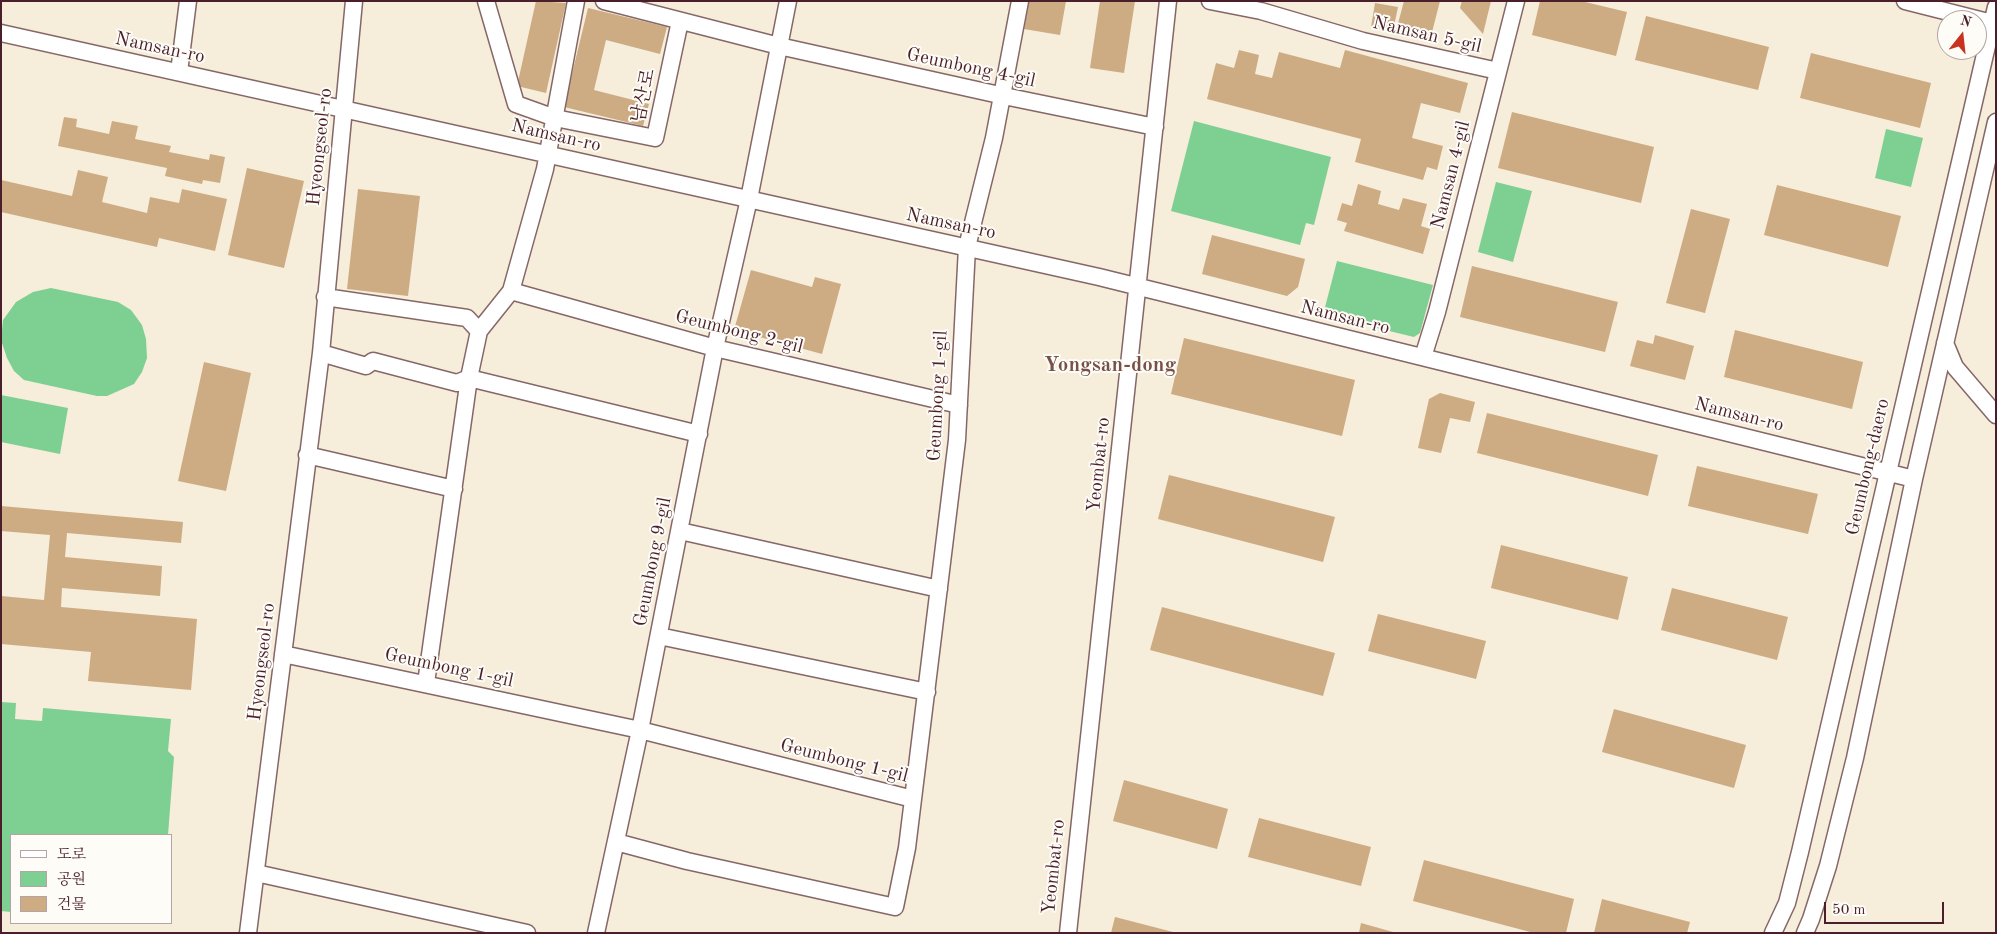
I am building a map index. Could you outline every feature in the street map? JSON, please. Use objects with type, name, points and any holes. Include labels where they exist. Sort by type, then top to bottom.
[{"type":"street","points":[[179,72],[188,1]]},
{"type":"street","name":"Hyeongseol-ro","points":[[248,933],[321,353],[354,1]]},
{"type":"street","name":"Namsan-ro","points":[[486,1],[516,104],[555,118]]},
{"type":"street","points":[[426,683],[469,378],[479,331],[511,291],[548,155],[576,1]]},
{"type":"street","name":"Geumbong 4-gil","points":[[604,1],[779,46],[1004,96],[1155,126]]},
{"type":"street","points":[[749,199],[788,1]]},
{"type":"street","name":"Geumbong 1-gil","points":[[283,654],[640,730],[913,799],[955,465],[967,247],[1004,96],[1020,1]]},
{"type":"street","name":"Yeombat-ro","points":[[1068,933],[1168,1]]},
{"type":"street","name":"Namsan 5-gil","points":[[1210,1],[1259,4],[1364,41],[1498,72]]},
{"type":"street","name":"Namsan 4-gil","points":[[1423,357],[1437,312],[1516,1]]},
{"type":"street","points":[[1905,1],[1994,15]]},
{"type":"street","name":"Geumbong-daero","points":[[1773,933],[1787,903],[1798,861],[1994,15]]},
{"type":"street","name":"남산로","points":[[555,118],[655,138],[680,21]]},
{"type":"street","name":"Namsan-ro","points":[[1,32],[344,107],[548,155],[1138,286],[1914,479]]},
{"type":"street","points":[[1805,933],[1828,866],[1855,758],[1914,479],[1996,122]]},
{"type":"street","name":"Geumbong 9-gil","points":[[596,933],[640,730],[715,348],[749,199]]},
{"type":"street","name":"Geumbong 2-gil","points":[[511,291],[715,348],[959,405]]},
{"type":"street","points":[[325,298],[467,318],[479,331]]},
{"type":"street","points":[[1945,343],[1955,367],[1996,415]]},
{"type":"street","points":[[321,353],[366,366],[373,361],[457,383],[469,378],[699,434]]},
{"type":"street","points":[[307,455],[454,489]]},
{"type":"street","points":[[680,532],[940,589]]},
{"type":"street","points":[[659,636],[927,692]]},
{"type":"street","points":[[616,842],[895,907],[907,848],[913,799]]},
{"type":"street","points":[[256,873],[527,933]]},
{"type":"green space","points":[[1194,121],[1331,157],[1314,225],[1306,223],[1300,245],[1171,211]]},
{"type":"green space","points":[[1886,129],[1923,138],[1911,187],[1875,178]]},
{"type":"green space","points":[[1496,182],[1532,191],[1513,262],[1478,252]]},
{"type":"green space","points":[[1337,261],[1433,285],[1420,333],[1414,337],[1323,315]]},
{"type":"green space","points":[[51,288],[118,302],[131,310],[142,325],[146,339],[147,358],[142,372],[134,384],[107,396],[97,396],[24,380],[14,371],[1,340],[3,320],[16,302],[33,292]]},
{"type":"green space","points":[[1,395],[68,408],[60,454],[1,442]]},
{"type":"green space","points":[[1,702],[16,703],[15,719],[42,721],[43,708],[171,719],[168,751],[174,757],[168,834],[10,834],[10,912],[1,911]]},
{"type":"building","points":[[536,1],[566,3],[546,93],[517,86]]},
{"type":"building","points":[[1029,1],[1066,1],[1060,35],[1024,29]]},
{"type":"building","points":[[1100,1],[1135,1],[1124,73],[1090,68]]},
{"type":"building","points":[[1404,1],[1440,1],[1430,40],[1396,31]]},
{"type":"building","points":[[1462,1],[1491,1],[1483,34],[1460,8]]},
{"type":"building","points":[[1540,1],[1581,1],[1627,12],[1616,56],[1532,35]]},
{"type":"building","points":[[1375,3],[1398,7],[1393,31],[1371,27]]},
{"type":"building","points":[[588,8],[667,27],[660,54],[606,40],[594,90],[649,104],[643,126],[564,107]]},
{"type":"building","points":[[1646,16],[1769,47],[1758,90],[1635,60]]},
{"type":"building","points":[[1239,50],[1259,55],[1255,74],[1272,78],[1279,52],[1340,68],[1345,50],[1468,83],[1460,113],[1421,103],[1412,138],[1443,146],[1437,170],[1427,167],[1423,180],[1355,162],[1361,139],[1207,99],[1216,63],[1234,68]]},
{"type":"building","points":[[1811,53],[1931,83],[1920,128],[1800,98]]},
{"type":"building","points":[[1512,112],[1654,147],[1641,203],[1498,168]]},
{"type":"building","points":[[64,117],[77,119],[76,127],[109,134],[112,121],[138,126],[135,139],[171,146],[169,152],[209,160],[210,154],[225,157],[220,183],[203,180],[202,184],[165,176],[167,168],[58,146]]},
{"type":"building","points":[[247,168],[304,181],[284,268],[228,255]]},
{"type":"building","points":[[78,170],[108,177],[102,202],[147,213],[150,197],[179,203],[182,189],[227,199],[215,251],[159,238],[157,247],[1,212],[1,180],[72,196]]},
{"type":"building","points":[[1358,184],[1381,191],[1378,204],[1399,210],[1403,198],[1427,204],[1421,226],[1430,229],[1423,254],[1344,231],[1347,223],[1337,220],[1342,203],[1352,206]]},
{"type":"building","points":[[1777,185],[1901,216],[1888,267],[1764,235]]},
{"type":"building","points":[[358,189],[420,196],[408,296],[347,289]]},
{"type":"building","points":[[1691,209],[1730,219],[1705,313],[1666,303]]},
{"type":"building","points":[[1212,235],[1305,259],[1298,287],[1287,296],[1202,274]]},
{"type":"building","points":[[1472,266],[1618,302],[1605,352],[1460,317]]},
{"type":"building","points":[[751,270],[812,287],[815,277],[841,284],[822,354],[734,330]]},
{"type":"building","points":[[1735,330],[1863,362],[1852,409],[1724,377]]},
{"type":"building","points":[[1655,335],[1694,346],[1685,380],[1630,366],[1637,340],[1653,344]]},
{"type":"building","points":[[1184,338],[1355,380],[1342,436],[1171,394]]},
{"type":"building","points":[[204,362],[251,373],[226,491],[178,481]]},
{"type":"building","points":[[1440,393],[1475,402],[1470,422],[1450,418],[1441,453],[1418,448],[1429,399]]},
{"type":"building","points":[[1487,413],[1658,455],[1648,496],[1477,453]]},
{"type":"building","points":[[1697,466],[1818,494],[1808,534],[1688,506]]},
{"type":"building","points":[[1169,475],[1335,517],[1323,562],[1158,519]]},
{"type":"building","points":[[1,506],[183,522],[181,543],[67,533],[65,557],[162,566],[160,596],[62,588],[61,607],[197,619],[191,690],[88,681],[91,652],[1,644],[1,596],[44,600],[50,535],[1,531]]},
{"type":"building","points":[[1501,545],[1628,577],[1618,620],[1491,588]]},
{"type":"building","points":[[1672,588],[1788,617],[1777,660],[1661,630]]},
{"type":"building","points":[[1162,607],[1335,653],[1323,696],[1150,650]]},
{"type":"building","points":[[1378,614],[1486,641],[1476,679],[1368,651]]},
{"type":"building","points":[[1614,709],[1746,745],[1734,788],[1602,752]]},
{"type":"building","points":[[1124,780],[1228,809],[1217,849],[1113,821]]},
{"type":"building","points":[[1259,818],[1371,847],[1361,886],[1248,857]]},
{"type":"building","points":[[1424,860],[1574,899],[1566,933],[1534,933],[1413,901]]},
{"type":"building","points":[[1602,899],[1690,922],[1687,933],[1594,933]]},
{"type":"building","points":[[1115,917],[1173,932],[1173,933],[1111,933]]},
{"type":"building","points":[[1361,923],[1393,932],[1393,933],[1359,933]]},
{"type":"district","name":"Yongsan-dong","points":[[1110,365]]}]
